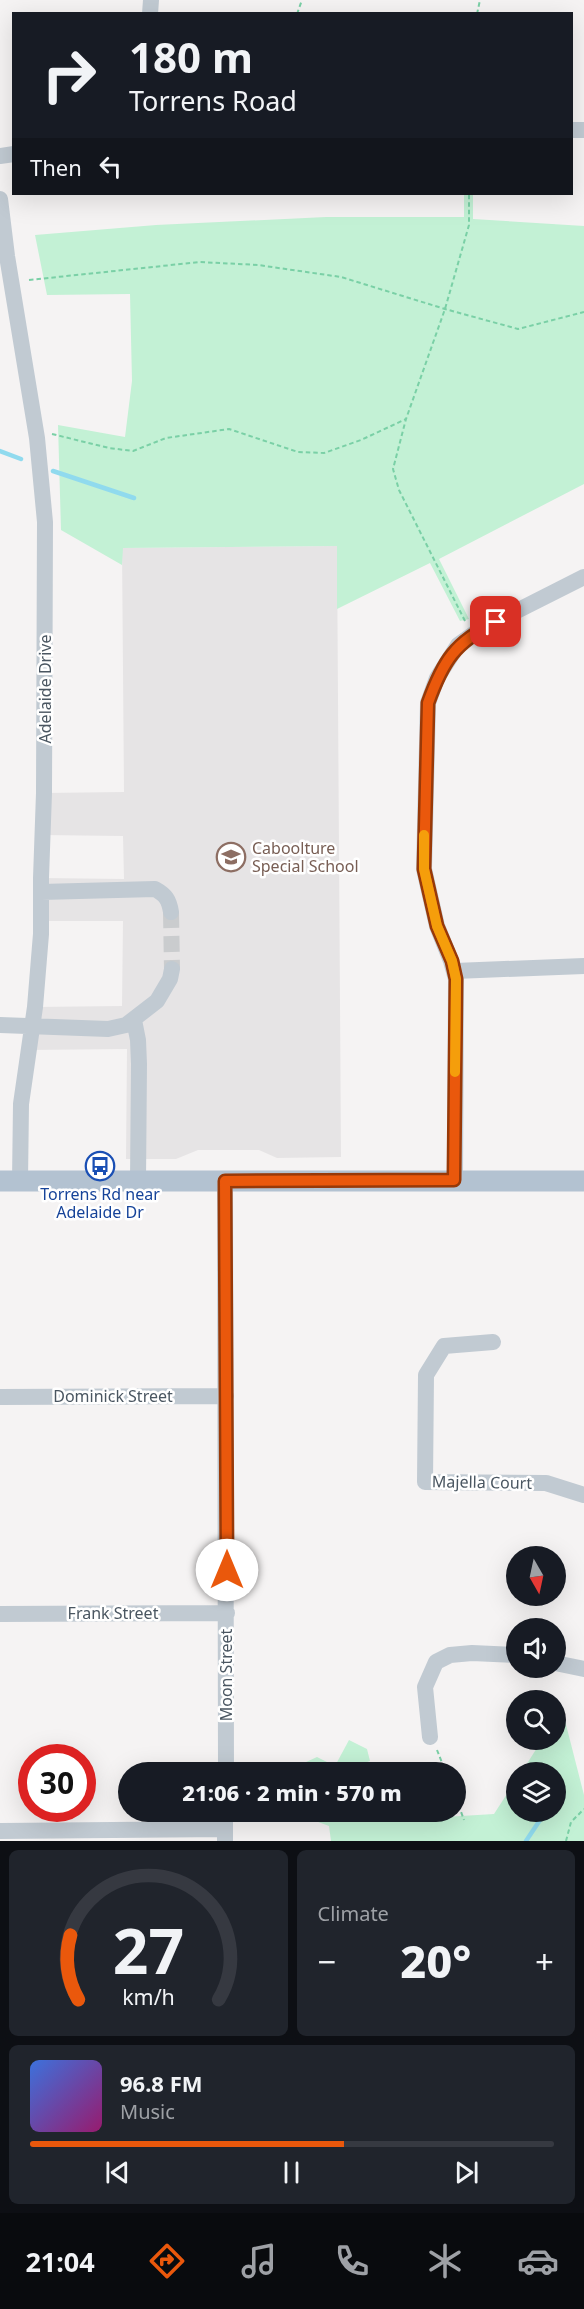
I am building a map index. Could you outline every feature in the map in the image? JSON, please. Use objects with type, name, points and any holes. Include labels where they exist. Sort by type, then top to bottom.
[{"type":"main road","points":[[10,1181],[584,1181]]},
{"type":"street","name":"Adelaide Drive","points":[[0,199],[7,256],[37,438],[44,500],[45,783],[40,891],[41,934],[32,1028],[10,1181]]},
{"type":"street","points":[[454,1180],[455,971],[437,926],[424,869],[428,703],[437,678],[458,645],[479,630],[584,577]]},
{"type":"street","points":[[40,891],[155,889],[168,898],[171,912]]},
{"type":"street","points":[[455,971],[584,966]]},
{"type":"street","points":[[0,1025],[32,1028],[108,1029],[126,1025],[157,1001],[170,979],[172,969]]},
{"type":"street","points":[[134,1020],[139,1064],[138,1180]]},
{"type":"street","name":"Moon Street","points":[[225,1181],[226,1762]]},
{"type":"street","name":"Majella Court","points":[[493,1342],[444,1346],[426,1375],[424,1482],[546,1483],[584,1495]]},
{"type":"street","name":"Dominick Street","points":[[0,1397],[226,1396]]},
{"type":"street","name":"Frank Street","points":[[0,1614],[227,1613]]},
{"type":"street","points":[[430,1737],[425,1687],[436,1662],[450,1655],[472,1653],[506,1655]]},
{"type":"street","points":[[566,1665],[584,1669]]},
{"type":"street","points":[[0,1830],[225,1827]]},
{"type":"path","points":[[466,624],[399,490],[393,469],[406,419],[445,309],[469,225],[469,195]]},
{"type":"path","points":[[29,280],[200,262],[258,265],[341,277],[518,329],[584,312]]},
{"type":"path","points":[[45,432],[108,448],[133,451],[166,438],[229,429],[298,452],[324,453],[361,440],[406,419]]},
{"type":"path","points":[[430,1737],[441,1762]]},
{"type":"path","points":[[566,1841],[572,1822],[584,1809]]},
{"type":"shaded area","name":"Caboolture Special School","points":[[337,546],[341,1157],[277,1158],[259,1150],[198,1150],[176,1159],[126,1159],[127,1049],[27,1050],[35,1007],[122,1006],[123,921],[41,921],[41,878],[124,879],[123,836],[42,835],[44,793],[124,792],[122,548]]},
{"type":"green space","points":[[464,195],[473,195],[473,219],[584,226],[584,484],[439,559],[469,619],[460,621],[430,563],[337,609],[337,546],[123,548],[122,565],[61,530],[58,425],[125,437],[132,381],[130,294],[47,295],[35,235],[156,225],[326,217],[464,217]]},
{"type":"green space","points":[[566,1725],[584,1795],[584,1841],[331,1841],[329,1826],[318,1822],[466,1822],[466,1816],[494,1814],[506,1795],[506,1822],[566,1822],[566,1762],[528,1762],[536,1750],[566,1750]]},
{"type":"green space","points":[[349,1740],[367,1749],[370,1761],[367,1762],[337,1762]]},
{"type":"green space","points":[[317,1757],[327,1762],[306,1762]]},
{"type":"waterway","points":[[0,451],[21,459]]},
{"type":"waterway","points":[[53,471],[134,498]]},
{"type":"waterway","points":[[526,1841],[539,1822]]},
{"type":"tunnel","points":[[171,912],[172,969]]},
{"type":"slow traffic","points":[[424,835],[424,869],[437,926],[455,971],[455,1072]]},
{"type":"place","name":"Caboolture Special School","points":[[231,857]]},
{"type":"place","name":"Torrens Rd near Adelaide Dr","points":[[100,1166]]},
{"type":"route","points":[[227,1570],[225,1181],[454,1180],[456,979],[452,961],[437,926],[424,869],[428,703],[437,678],[458,645],[479,630],[496,622]]}]
